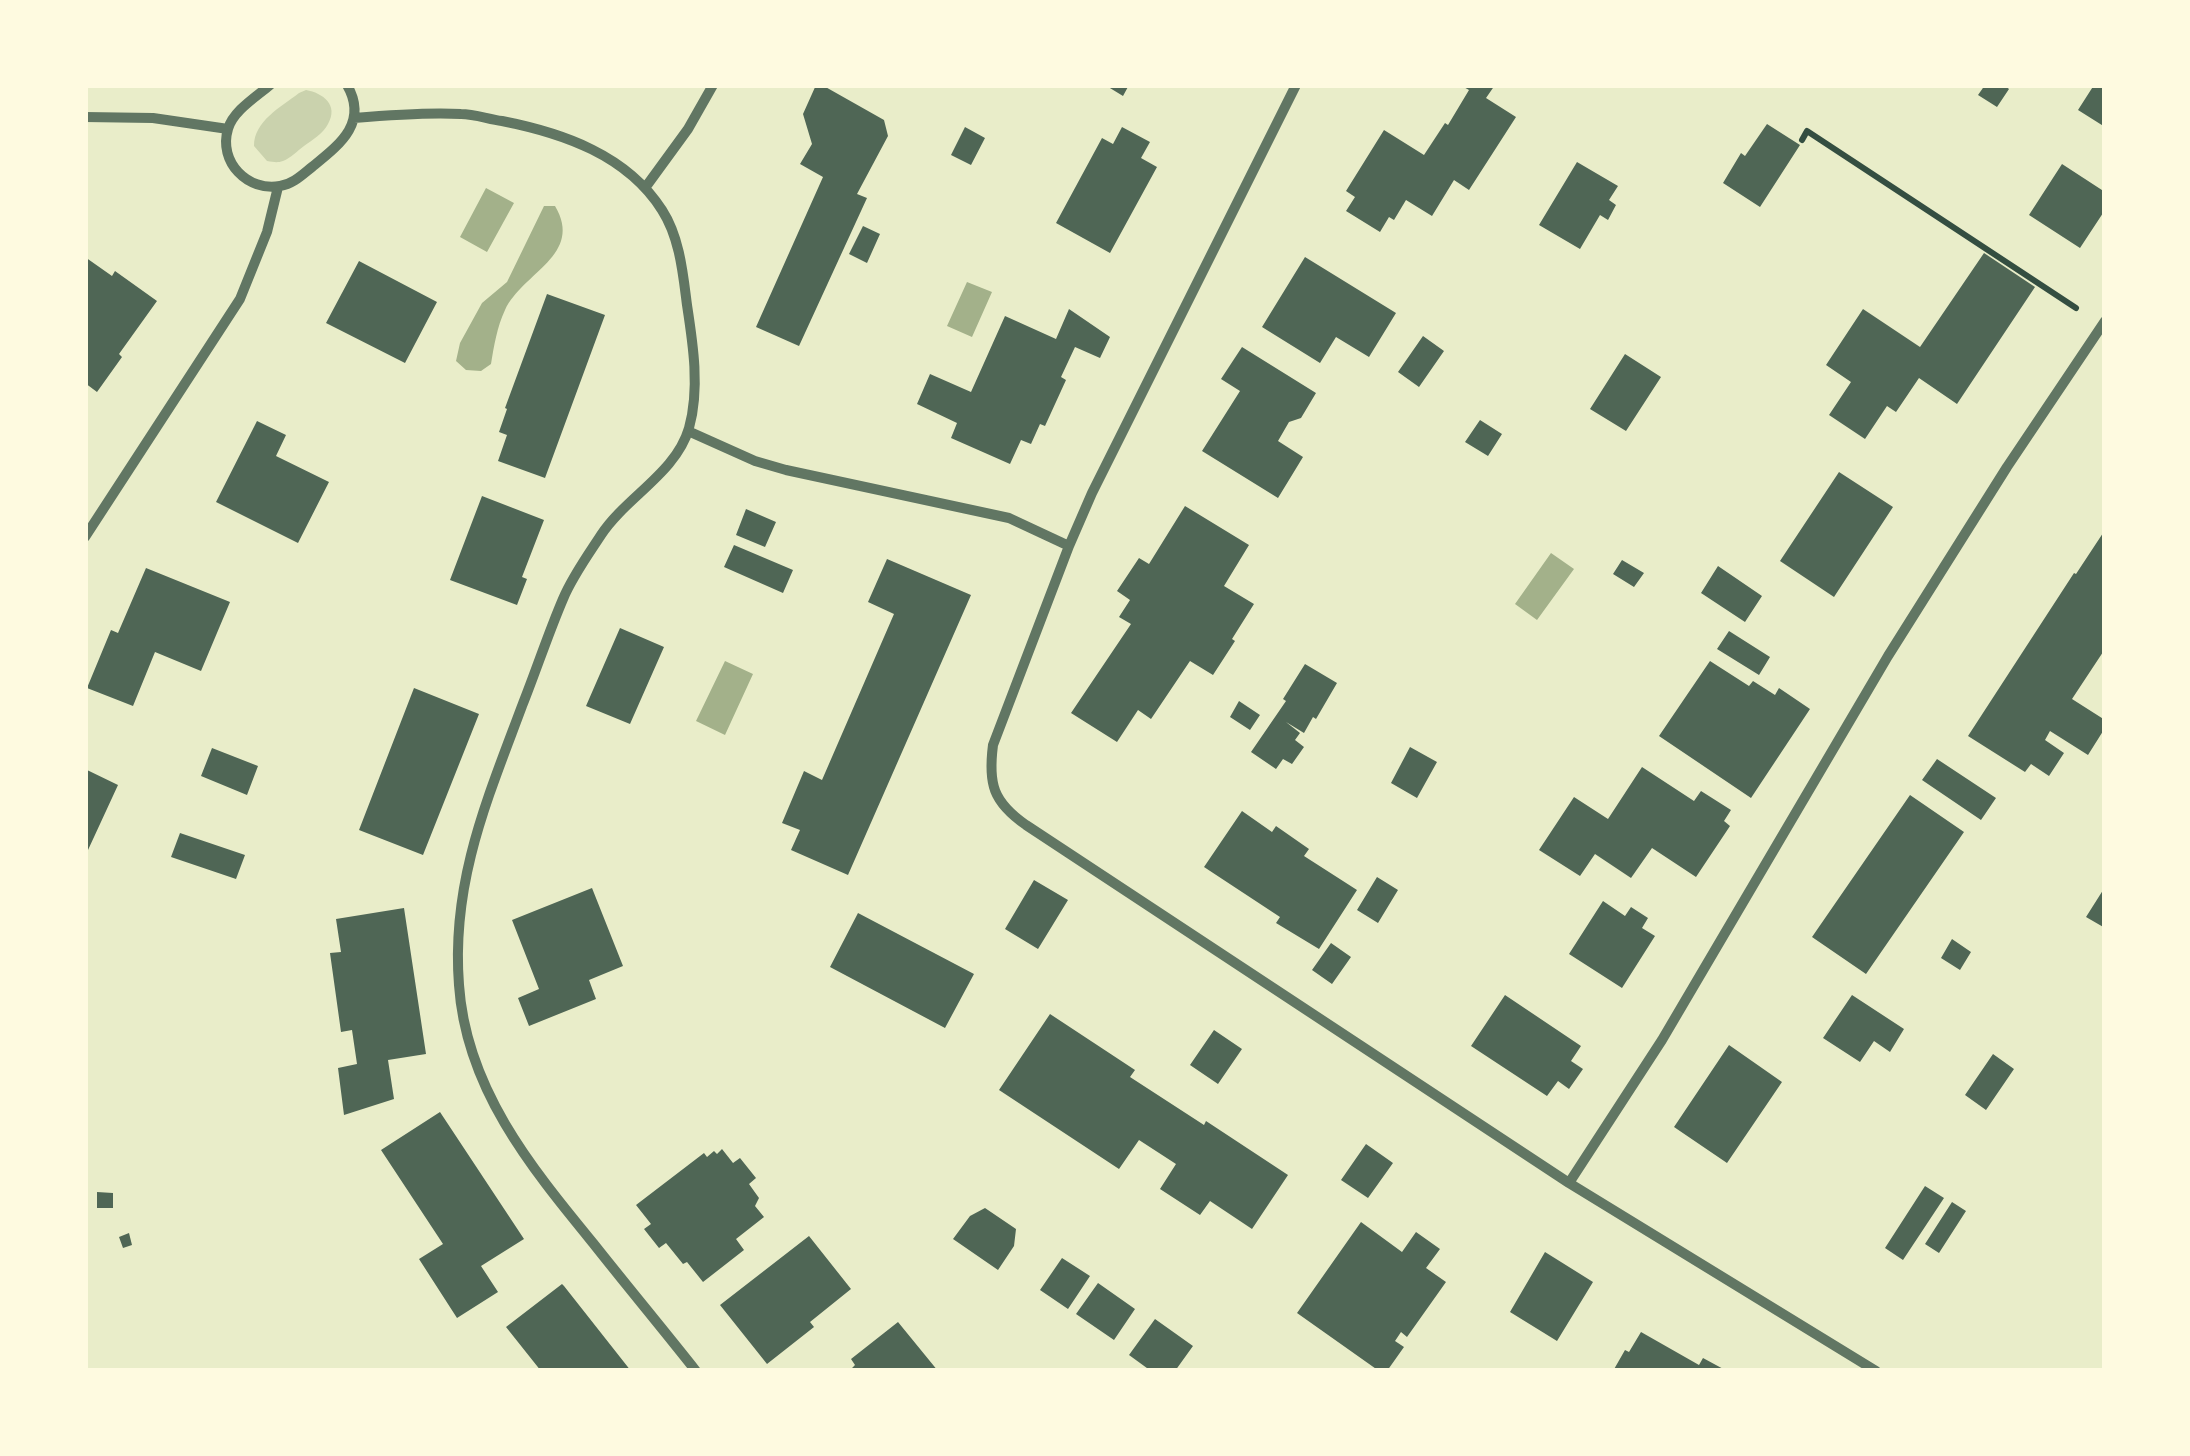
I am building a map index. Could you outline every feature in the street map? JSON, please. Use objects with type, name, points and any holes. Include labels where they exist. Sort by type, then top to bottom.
[{"type":"street","points":[[270,85],[237,114],[228,129],[227,151],[233,166],[252,184],[278,187],[292,182],[348,134],[354,118],[354,100],[347,85]]},
{"type":"street","points":[[645,188],[688,129],[713,85]]},
{"type":"street","points":[[1296,85],[1160,354],[1069,546],[993,744],[990,768],[994,792],[1007,812],[1569,1183],[1876,1371]]},
{"type":"street","points":[[354,118],[464,114],[520,125],[595,150],[645,188],[665,213],[675,239],[694,367],[688,431],[680,450],[663,470],[604,529],[564,595],[482,813],[468,861],[457,950],[465,1034],[493,1102],[528,1162],[696,1371]]},
{"type":"street","points":[[85,117],[153,118],[228,129]]},
{"type":"street","points":[[85,537],[240,299],[267,232],[278,187]]},
{"type":"street","points":[[1569,1183],[1662,1040],[1898,640],[2105,321]]},
{"type":"street","points":[[688,431],[755,462],[1010,518],[1069,546]]},
{"type":"path","points":[[1802,140],[1807,132],[2076,308]]},
{"type":"shaded area","points":[[306,90],[328,101],[332,111],[328,124],[289,158],[267,161],[254,146],[258,129],[277,109]]},
{"type":"shaded area","points":[[486,188],[514,203],[487,252],[460,237]]},
{"type":"shaded area","points":[[544,206],[555,206],[562,223],[557,250],[505,310],[491,364],[481,371],[466,370],[456,361],[460,343],[482,303],[507,282]]},
{"type":"shaded area","points":[[967,282],[992,292],[972,337],[947,326]]},
{"type":"shaded area","points":[[1551,553],[1574,569],[1537,620],[1515,604]]},
{"type":"shaded area","points":[[725,661],[753,674],[725,735],[696,721]]},
{"type":"building","points":[[816,85],[884,120],[888,136],[857,194],[867,198],[799,346],[756,327],[823,177],[800,164],[812,144],[803,114]]},
{"type":"building","points":[[1105,85],[1129,85],[1123,96]]},
{"type":"building","points":[[1460,85],[1495,85],[1486,98],[1516,117],[1469,190],[1454,180],[1432,216],[1406,200],[1394,220],[1389,217],[1380,232],[1346,211],[1355,197],[1346,191],[1384,130],[1424,155],[1469,90]]},
{"type":"building","points":[[1985,85],[2004,85],[2009,89],[1997,107],[1978,95]]},
{"type":"building","points":[[2094,85],[2105,85],[2105,127],[2078,110]]},
{"type":"building","points":[[1767,124],[1800,145],[1760,207],[1723,183],[1741,153],[1745,156]]},
{"type":"building","points":[[965,127],[985,138],[971,165],[951,155]]},
{"type":"building","points":[[1122,127],[1150,142],[1141,158],[1157,167],[1110,253],[1056,223],[1102,138],[1113,144]]},
{"type":"building","points":[[1577,162],[1618,186],[1609,200],[1616,205],[1608,220],[1600,215],[1580,249],[1539,225]]},
{"type":"building","points":[[2062,164],[2105,192],[2105,210],[2080,248],[2029,215]]},
{"type":"building","points":[[863,226],[880,234],[867,263],[849,254]]},
{"type":"building","points":[[1984,253],[2035,287],[1957,404],[1919,378],[1896,412],[1887,406],[1865,439],[1829,415],[1851,382],[1826,365],[1863,309],[1920,347]]},
{"type":"building","points":[[85,257],[112,276],[115,271],[157,301],[97,392],[85,383]]},
{"type":"building","points":[[1305,257],[1396,313],[1369,357],[1336,337],[1320,363],[1262,327]]},
{"type":"building","points":[[359,261],[437,302],[405,363],[326,323]]},
{"type":"building","points":[[547,294],[605,315],[545,478],[498,461],[507,435],[499,432],[505,408]]},
{"type":"building","points":[[1069,309],[1110,337],[1100,358],[1075,347],[1061,377],[1066,380],[1045,426],[1040,424],[1031,444],[1021,440],[1010,464],[951,438],[957,423],[917,404],[930,374],[971,392],[1005,316],[1056,339]]},
{"type":"building","points":[[1423,336],[1444,351],[1419,387],[1398,372]]},
{"type":"building","points":[[1242,347],[1316,393],[1301,418],[1289,422],[1278,441],[1303,457],[1278,498],[1202,451],[1240,391],[1221,379]]},
{"type":"building","points":[[1625,354],[1661,377],[1626,431],[1590,409]]},
{"type":"building","points":[[1480,420],[1502,434],[1488,456],[1465,442]]},
{"type":"building","points":[[257,421],[286,435],[276,456],[329,482],[298,543],[216,502]]},
{"type":"building","points":[[1839,472],[1893,507],[1834,597],[1780,561]]},
{"type":"building","points":[[482,496],[544,520],[522,577],[527,579],[517,605],[450,580]]},
{"type":"building","points":[[1185,506],[1249,545],[1224,586],[1254,604],[1213,675],[1190,661],[1151,719],[1138,710],[1117,742],[1071,713],[1131,624],[1119,617],[1130,600],[1117,591],[1139,558],[1149,564]]},
{"type":"building","points":[[746,509],[776,522],[765,547],[736,535]]},
{"type":"building","points":[[2105,530],[2105,649],[2072,699],[2105,720],[2105,728],[2088,755],[2050,731],[2045,740],[2064,753],[2049,776],[2031,764],[2025,772],[1968,736]]},
{"type":"building","points":[[734,545],[793,570],[783,593],[724,567]]},
{"type":"building","points":[[887,559],[971,595],[848,875],[791,850],[800,830],[782,823],[804,771],[822,780],[894,614],[868,602]]},
{"type":"building","points":[[1622,560],[1644,573],[1634,587],[1613,574]]},
{"type":"building","points":[[1718,566],[1762,596],[1745,622],[1701,593]]},
{"type":"building","points":[[146,568],[230,602],[201,671],[155,652],[133,706],[87,688],[111,630],[118,633]]},
{"type":"building","points":[[620,628],[664,647],[630,724],[586,706]]},
{"type":"building","points":[[1729,631],[1770,657],[1759,675],[1717,649]]},
{"type":"building","points":[[1710,661],[1749,686],[1753,681],[1775,695],[1779,688],[1810,709],[1751,798],[1659,736]]},
{"type":"building","points":[[1305,664],[1337,683],[1304,733],[1286,722],[1300,733],[1295,740],[1304,747],[1292,764],[1283,759],[1276,769],[1251,752],[1286,701],[1283,699]]},
{"type":"building","points":[[414,688],[479,714],[423,855],[359,830]]},
{"type":"building","points":[[1239,701],[1260,715],[1250,730],[1230,717]]},
{"type":"building","points":[[1410,747],[1437,762],[1417,798],[1391,783]]},
{"type":"building","points":[[212,748],[258,766],[247,795],[201,776]]},
{"type":"building","points":[[1937,759],[1996,798],[1981,820],[1922,780]]},
{"type":"building","points":[[1642,767],[1694,801],[1701,791],[1731,810],[1724,821],[1730,826],[1696,877],[1652,848],[1631,878],[1595,854],[1580,876],[1539,850],[1574,797],[1608,819]]},
{"type":"building","points":[[85,769],[118,785],[88,850],[85,849]]},
{"type":"building","points":[[1910,795],[1964,832],[1866,974],[1812,937]]},
{"type":"building","points":[[1242,811],[1272,832],[1276,826],[1309,849],[1304,856],[1357,890],[1319,949],[1276,923],[1280,917],[1204,867]]},
{"type":"building","points":[[180,833],[245,855],[236,879],[171,857]]},
{"type":"building","points":[[1377,877],[1398,890],[1378,923],[1357,910]]},
{"type":"building","points":[[1034,880],[1068,900],[1038,949],[1005,929]]},
{"type":"building","points":[[2105,887],[2105,928],[2086,917]]},
{"type":"building","points":[[592,888],[623,966],[589,980],[596,999],[529,1026],[518,998],[539,989],[512,920]]},
{"type":"building","points":[[1603,901],[1625,916],[1631,907],[1648,918],[1642,928],[1655,936],[1622,988],[1569,954]]},
{"type":"building","points":[[404,908],[426,1054],[388,1060],[394,1099],[344,1115],[338,1068],[357,1064],[352,1030],[341,1032],[330,953],[341,952],[336,919]]},
{"type":"building","points":[[858,913],[974,974],[945,1028],[830,967]]},
{"type":"building","points":[[1952,939],[1971,952],[1960,970],[1941,958]]},
{"type":"building","points":[[1331,943],[1351,957],[1332,984],[1312,970]]},
{"type":"building","points":[[1505,995],[1581,1046],[1571,1061],[1583,1069],[1569,1089],[1558,1081],[1547,1096],[1471,1046]]},
{"type":"building","points":[[1852,995],[1904,1029],[1890,1052],[1874,1041],[1860,1062],[1823,1038]]},
{"type":"building","points":[[1050,1014],[1135,1070],[1130,1077],[1288,1175],[1252,1229],[1210,1201],[1200,1215],[1160,1189],[1176,1164],[1139,1140],[1119,1169],[999,1090]]},
{"type":"building","points":[[1214,1030],[1242,1049],[1218,1084],[1190,1065]]},
{"type":"building","points":[[1729,1045],[1782,1082],[1727,1163],[1674,1127]]},
{"type":"building","points":[[1993,1054],[2014,1069],[1986,1110],[1965,1095]]},
{"type":"building","points":[[440,1112],[524,1239],[481,1266],[498,1292],[457,1318],[419,1259],[443,1244],[381,1150]]},
{"type":"building","points":[[1366,1144],[1393,1163],[1368,1198],[1341,1180]]},
{"type":"building","points":[[722,1149],[733,1163],[740,1158],[756,1178],[749,1184],[759,1198],[755,1206],[764,1217],[736,1239],[744,1250],[703,1282],[666,1243],[659,1248],[644,1229],[651,1224],[636,1205],[704,1153],[707,1157]]},
{"type":"building","points":[[1925,1186],[1944,1198],[1903,1260],[1885,1248]]},
{"type":"building","points":[[97,1192],[113,1193],[113,1208],[97,1208]]},
{"type":"building","points":[[1952,1202],[1966,1211],[1939,1253],[1925,1244]]},
{"type":"building","points":[[985,1208],[1016,1229],[1014,1246],[998,1270],[953,1239],[970,1216]]},
{"type":"building","points":[[1361,1222],[1402,1252],[1416,1232],[1440,1249],[1426,1268],[1446,1282],[1407,1337],[1401,1332],[1395,1341],[1404,1347],[1387,1371],[1379,1371],[1297,1313]]},
{"type":"building","points":[[129,1233],[132,1245],[123,1248],[119,1237]]},
{"type":"building","points":[[809,1236],[851,1289],[810,1322],[814,1327],[767,1364],[720,1305]]},
{"type":"building","points":[[1545,1252],[1593,1282],[1557,1341],[1510,1312]]},
{"type":"building","points":[[1062,1258],[1090,1276],[1068,1309],[1040,1290]]},
{"type":"building","points":[[1098,1283],[1135,1309],[1114,1340],[1076,1314]]},
{"type":"building","points":[[562,1284],[631,1371],[541,1371],[506,1327]]},
{"type":"building","points":[[1155,1319],[1193,1346],[1175,1371],[1151,1371],[1129,1355]]},
{"type":"building","points":[[898,1322],[938,1371],[849,1371],[855,1365],[851,1359]]},
{"type":"building","points":[[1641,1332],[1699,1365],[1703,1358],[1727,1371],[1613,1371]]}]
